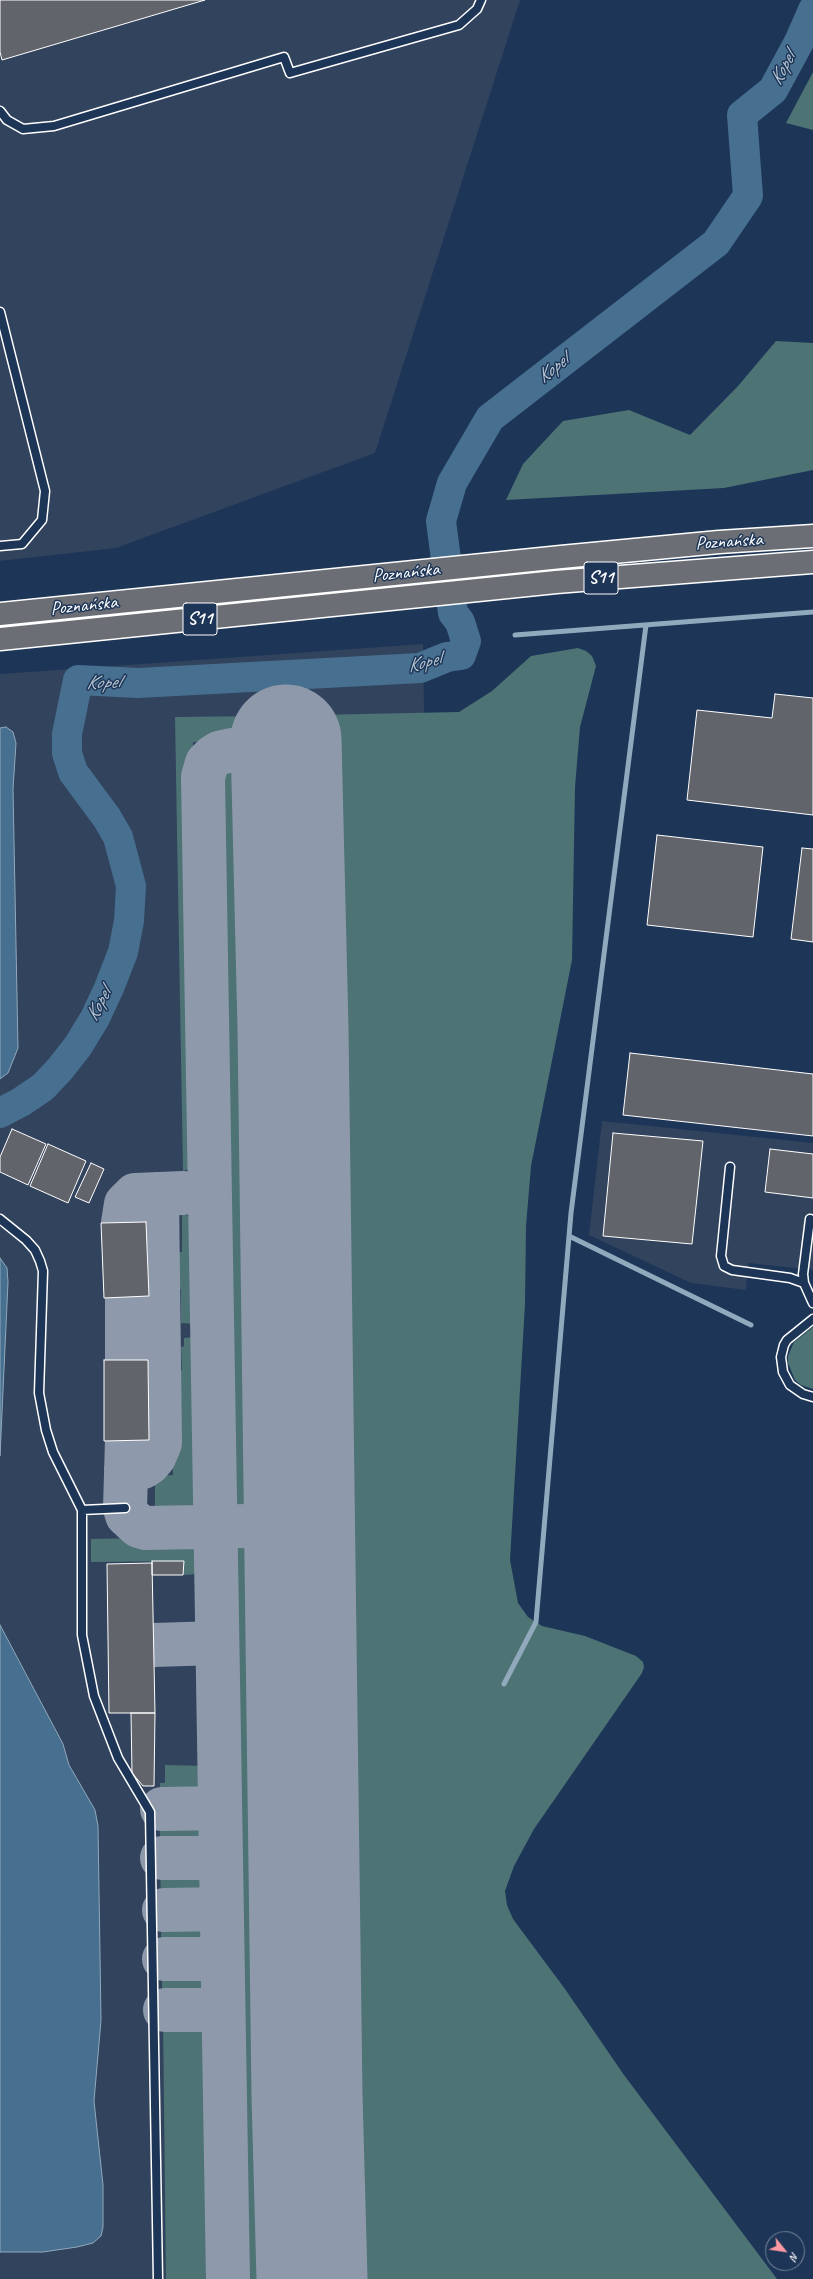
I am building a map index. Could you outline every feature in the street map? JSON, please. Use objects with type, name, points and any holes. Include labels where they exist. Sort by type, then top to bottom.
[{"type":"highway","name":"Poznańska","points":[[0,614],[477,565],[719,542],[813,536]]},
{"type":"highway","name":"Poznańska","points":[[0,639],[564,581],[813,562]]},
{"type":"lane","points":[[0,111],[7,120],[23,129],[54,126],[284,57],[290,73],[459,25],[477,9],[481,0]]},
{"type":"lane","points":[[0,312],[45,491],[42,520],[22,544],[0,546]]},
{"type":"lane","points":[[730,1167],[721,1256],[724,1266],[732,1270],[790,1278],[804,1283]]},
{"type":"lane","points":[[0,1219],[26,1240],[35,1250],[43,1271],[39,1375],[41,1412],[53,1452],[82,1510],[82,1635],[94,1696],[118,1758],[150,1812],[158,2279]]},
{"type":"lane","points":[[810,1219],[803,1269],[804,1283],[813,1303]]},
{"type":"lane","points":[[813,1319],[793,1334],[784,1345],[781,1364],[786,1379],[795,1390],[813,1397]]},
{"type":"lane","points":[[82,1510],[125,1508]]},
{"type":"shaded area","points":[[0,0],[520,0],[375,453],[116,548],[0,561]]},
{"type":"shaded area","points":[[423,644],[449,2279],[0,2279],[0,674]]},
{"type":"shaded area","points":[[6,727],[13,732],[16,743],[13,789],[18,1048],[8,1073],[0,1079],[0,728]]},
{"type":"shaded area","points":[[602,1121],[813,1143],[813,1270],[748,1263],[746,1290],[691,1283],[589,1235]]},
{"type":"shaded area","points":[[0,1258],[7,1268],[8,1282],[0,1456]]},
{"type":"shaded area","points":[[0,1625],[63,1744],[69,1765],[95,1810],[98,1826],[101,2020],[94,2101],[103,2185],[103,2227],[101,2236],[93,2243],[43,2252],[0,2252]]},
{"type":"green space","points":[[813,72],[813,130],[786,123]]},
{"type":"green space","points":[[776,341],[813,343],[813,470],[724,488],[506,500],[523,464],[563,421],[629,410],[690,435],[738,386]]},
{"type":"green space","points":[[578,648],[586,651],[592,656],[596,666],[580,727],[575,787],[572,960],[531,1166],[526,1226],[525,1304],[510,1560],[518,1603],[528,1617],[542,1626],[585,1636],[636,1656],[643,1662],[644,1667],[642,1673],[534,1829],[514,1866],[505,1891],[507,1905],[513,1919],[565,1989],[624,2075],[765,2263],[765,2271],[771,2271],[777,2279],[335,2279],[313,715],[459,712],[492,691],[531,656]]},
{"type":"green space","points":[[266,716],[252,740],[193,742],[201,1165],[183,1171],[175,717]]},
{"type":"green space","points":[[231,760],[253,760],[265,771],[276,1505],[266,1516],[232,1516],[225,1509],[213,779],[220,768]]},
{"type":"green space","points":[[169,1212],[177,1213],[177,1252],[182,1252],[182,1214],[201,1219],[202,1317],[194,1324],[181,1323],[181,1289],[170,1289]]},
{"type":"green space","points":[[813,1327],[813,1389],[801,1385],[795,1380],[788,1363],[788,1356],[794,1342]]},
{"type":"green space","points":[[194,1337],[202,1344],[205,1510],[198,1517],[162,1518],[155,1510],[155,1476],[173,1475],[171,1372],[182,1370],[181,1347],[184,1346],[184,1338]]},
{"type":"green space","points":[[233,1536],[267,1536],[278,1546],[289,2279],[237,2279],[225,1544]]},
{"type":"green space","points":[[184,1537],[184,1543],[188,1541],[188,1537],[198,1537],[205,1544],[205,1566],[198,1574],[183,1575],[183,1561],[91,1562],[91,1539]]},
{"type":"green space","points":[[165,1765],[209,1766],[210,1795],[205,1800],[160,1800],[160,1783],[165,1783]]},
{"type":"green space","points":[[160,1817],[205,1817],[210,1821],[211,1845],[206,1851],[160,1851]]},
{"type":"green space","points":[[206,1866],[211,1871],[212,1895],[207,1901],[161,1901],[160,1867]]},
{"type":"green space","points":[[161,1917],[207,1917],[212,1921],[213,1946],[208,1951],[161,1952]]},
{"type":"green space","points":[[208,1967],[213,1971],[213,1996],[209,2002],[162,2002],[162,1968]]},
{"type":"green space","points":[[209,2018],[214,2023],[218,2279],[166,2279],[163,2019]]},
{"type":"building","points":[[0,0],[205,0],[2,60],[0,52]]},
{"type":"building","points":[[775,694],[813,698],[813,815],[687,800],[697,710],[772,718]]},
{"type":"building","points":[[657,835],[763,847],[753,937],[647,925]]},
{"type":"building","points":[[802,848],[813,849],[813,942],[791,939]]},
{"type":"building","points":[[630,1053],[813,1074],[813,1136],[623,1115]]},
{"type":"building","points":[[12,1129],[46,1144],[28,1185],[0,1172],[0,1157]]},
{"type":"building","points":[[613,1133],[703,1141],[692,1244],[603,1236]]},
{"type":"building","points":[[48,1144],[86,1161],[68,1203],[30,1186]]},
{"type":"building","points":[[770,1149],[813,1154],[813,1198],[765,1192]]},
{"type":"building","points":[[91,1163],[104,1169],[89,1203],[75,1197]]},
{"type":"building","points":[[146,1222],[149,1296],[104,1298],[101,1223]]},
{"type":"building","points":[[104,1360],[148,1360],[149,1440],[104,1441]]},
{"type":"building","points":[[152,1561],[184,1561],[183,1575],[152,1575]]},
{"type":"building","points":[[152,1563],[155,1713],[109,1713],[107,1564]]},
{"type":"building","points":[[131,1713],[155,1713],[154,1786],[143,1786],[132,1773]]},
{"type":"waterway","name":"Kopel","points":[[0,1113],[21,1102],[43,1087],[60,1069],[78,1046],[95,1018],[109,988],[123,952],[129,921],[131,886],[118,837],[107,818],[73,772],[67,753],[67,734],[78,680],[138,683],[420,668],[447,657],[461,655],[466,641],[460,622],[453,613],[441,521],[452,483],[490,418],[716,243],[748,196],[742,115],[773,90],[799,42],[813,10]]},
{"type":"waterway","points":[[515,635],[813,612]]},
{"type":"waterway","points":[[504,1684],[536,1622],[571,1213],[646,625]]},
{"type":"waterway","points":[[569,1236],[751,1325]]},
{"type":"taxiway","points":[[228,2279],[203,777],[207,763],[213,757],[219,753],[232,750],[269,750],[281,759],[286,775]]},
{"type":"taxiway","points":[[123,1223],[126,1204],[135,1195],[183,1193]]},
{"type":"taxiway","points":[[126,1469],[143,1467],[149,1463],[154,1457],[160,1443],[157,1194]]},
{"type":"taxiway","points":[[127,1297],[127,1360]]},
{"type":"taxiway","points":[[127,1440],[125,1508],[127,1515],[139,1526],[146,1528],[299,1525]]},
{"type":"taxiway","points":[[154,1645],[217,1643]]},
{"type":"taxiway","points":[[162,1809],[220,1808]]},
{"type":"taxiway","points":[[162,1858],[220,1858]]},
{"type":"taxiway","points":[[164,1910],[221,1909]]},
{"type":"taxiway","points":[[164,1959],[222,1959]]},
{"type":"taxiway","points":[[165,2010],[223,2010]]},
{"type":"runway","points":[[286,740],[293,1028],[307,2095],[312,2279]]}]
